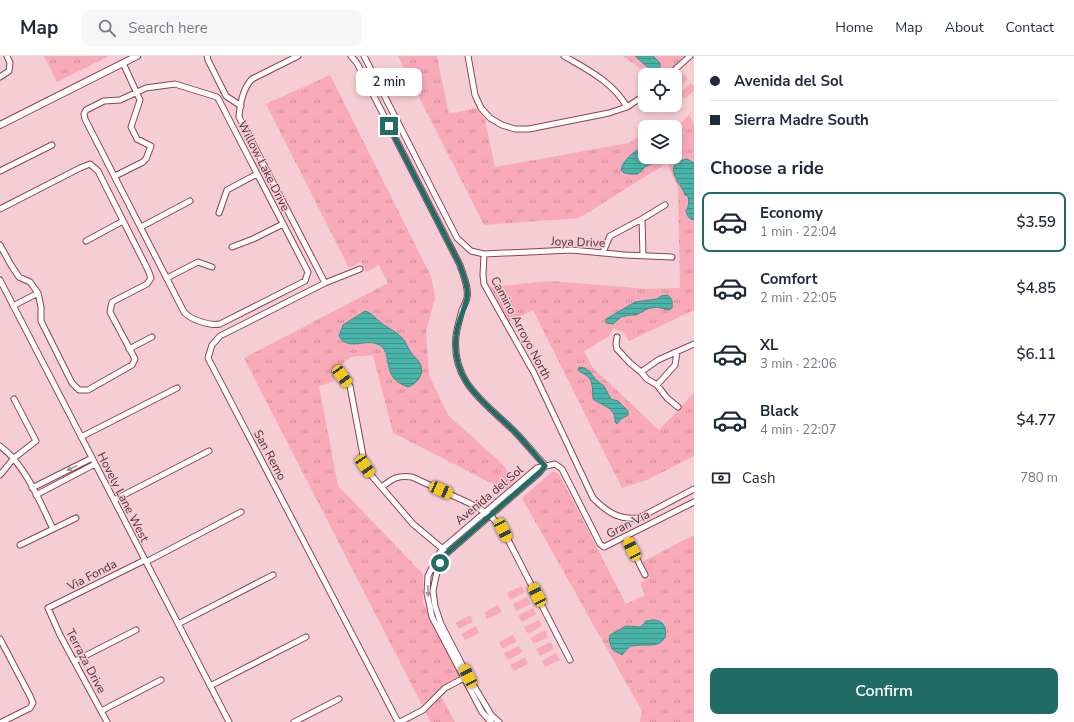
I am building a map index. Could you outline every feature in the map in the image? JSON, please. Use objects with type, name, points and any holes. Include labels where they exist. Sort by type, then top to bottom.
[{"type":"main road","points":[[0,125],[137,56]]},
{"type":"street","points":[[0,77],[7,73],[10,67],[7,56]]},
{"type":"street","points":[[207,56],[226,96],[241,106]]},
{"type":"street","points":[[298,56],[259,75],[248,83],[239,117],[325,283]]},
{"type":"street","points":[[351,56],[357,63],[460,265],[466,282],[467,297],[462,310],[456,336],[456,352],[459,369],[464,380],[471,391],[515,432],[545,466]]},
{"type":"street","points":[[364,56],[457,238],[471,251],[484,254]]},
{"type":"street","points":[[468,56],[475,95],[481,108],[490,118],[502,125],[515,129],[529,129],[610,113],[627,107],[638,100]]},
{"type":"street","points":[[564,56],[608,83],[622,98],[627,107]]},
{"type":"street","points":[[677,68],[690,56]]},
{"type":"street","points":[[115,176],[143,162],[146,159],[151,146],[137,139],[131,127],[140,100],[138,92],[123,63]]},
{"type":"street","name":"Willow Lake Drive","points":[[175,84],[217,97],[258,174],[308,272],[305,281],[220,324],[215,325],[191,317],[187,315],[167,278],[85,119],[84,114],[86,110],[92,106],[104,101],[120,100],[146,88],[175,84]]},
{"type":"street","points":[[0,171],[52,144]]},
{"type":"street","points":[[0,209],[90,164],[98,171],[148,270],[150,278],[147,284],[112,302],[110,312],[135,359],[132,365],[88,390],[79,390],[72,383],[41,321],[41,307],[38,293],[30,282],[19,278],[0,245]]},
{"type":"street","points":[[219,213],[227,190],[258,174]]},
{"type":"street","points":[[141,227],[190,201]]},
{"type":"street","points":[[603,252],[610,236],[642,219],[665,204]]},
{"type":"street","points":[[642,219],[643,255]]},
{"type":"street","points":[[86,241],[122,221]]},
{"type":"street","points":[[232,247],[253,239],[283,224]]},
{"type":"street","name":"Joya Drive","points":[[484,254],[572,250],[625,255],[672,257]]},
{"type":"street","name":"Camino Arroyo North","points":[[484,254],[484,284],[534,373],[593,498],[604,510],[616,516],[639,518],[694,490]]},
{"type":"street","points":[[167,278],[198,262],[212,267]]},
{"type":"street","name":"San Remo","points":[[360,269],[325,283],[220,336],[212,344],[208,358],[399,722]]},
{"type":"street","name":"Hovely Lane West","points":[[0,280],[229,722]]},
{"type":"street","points":[[13,306],[38,293]]},
{"type":"street","points":[[130,348],[152,337]]},
{"type":"street","points":[[617,337],[617,349],[647,379],[657,385],[667,398],[678,407]]},
{"type":"street","points":[[641,372],[658,360],[694,344]]},
{"type":"street","points":[[657,385],[675,366],[677,352]]},
{"type":"street","points":[[342,376],[350,386],[365,466],[413,524],[447,553]]},
{"type":"street","points":[[81,437],[177,388]]},
{"type":"street","points":[[0,475],[14,458],[36,441],[14,399]]},
{"type":"street","points":[[0,446],[14,458],[36,495],[53,529]]},
{"type":"street","points":[[114,500],[209,450]]},
{"type":"street","points":[[32,488],[92,458]]},
{"type":"street","points":[[36,495],[95,464]]},
{"type":"street","name":"Gran Via","points":[[545,466],[555,464],[562,469],[600,544],[604,547],[694,502]]},
{"type":"street","name":"Avenida del Sol","points":[[499,722],[492,716],[466,677],[432,617],[427,593],[428,576],[442,548],[537,468],[545,466]]},
{"type":"street","name":"Avenida del Sol","points":[[490,722],[482,712],[435,606],[433,591],[436,576],[440,563],[447,553],[545,466]]},
{"type":"street","points":[[382,487],[398,477],[412,477],[469,503],[490,515],[503,530],[570,660]]},
{"type":"street","points":[[53,478],[57,484]]},
{"type":"street","name":"Via Fonda","points":[[48,608],[241,512]]},
{"type":"street","points":[[20,545],[76,518]]},
{"type":"street","points":[[626,536],[645,575]]},
{"type":"street","points":[[178,624],[274,575]]},
{"type":"street","name":"Terraza Drive","points":[[48,608],[60,635],[107,722]]},
{"type":"street","points":[[75,661],[136,630]]},
{"type":"street","points":[[210,686],[306,637]]},
{"type":"street","points":[[0,639],[33,703],[30,708],[2,722]]},
{"type":"street","points":[[399,722],[423,710],[445,688],[466,677]]},
{"type":"street","points":[[101,711],[161,680]]},
{"type":"street","points":[[294,722],[339,699]]},
{"type":"green space","points":[[44,56],[109,56],[57,82]]},
{"type":"green space","points":[[398,56],[437,56],[449,114],[476,108],[485,119],[495,167],[629,143],[638,137],[638,164],[665,164],[579,218],[484,225]]},
{"type":"green space","points":[[623,56],[686,56],[671,68],[639,68]]},
{"type":"green space","points":[[683,73],[688,79],[682,84]]},
{"type":"green space","points":[[330,75],[431,276],[435,298],[426,331],[429,375],[448,415],[498,460],[518,482],[507,491],[393,433],[373,355],[351,357],[333,372],[335,381],[319,386],[338,486],[423,574],[423,603],[460,677],[443,686],[422,705],[244,358],[388,283],[379,265],[366,272],[361,262],[349,268],[266,104]]},
{"type":"green space","points":[[691,83],[694,86],[694,91],[684,99],[682,97],[682,90]]},
{"type":"green space","points":[[689,115],[694,123],[694,310],[629,341],[623,332],[614,328],[608,337],[584,351],[593,368],[659,430],[694,393],[694,456],[647,480],[622,488],[533,310],[509,322],[490,287],[550,281],[648,289],[680,288],[678,188],[667,164],[682,164],[682,122]]},
{"type":"green space","points":[[552,472],[559,474],[626,604],[645,595],[640,583],[650,578],[642,562],[694,535],[694,722],[640,722],[642,711],[522,498]]},
{"type":"green space","points":[[521,586],[525,592],[510,600],[507,593]]},
{"type":"green space","points":[[527,597],[531,604],[516,611],[513,604]]},
{"type":"green space","points":[[498,605],[502,612],[487,619],[484,613]]},
{"type":"green space","points":[[533,608],[536,614],[522,622],[518,615]]},
{"type":"green space","points":[[470,615],[473,622],[459,629],[455,623]]},
{"type":"green space","points":[[539,620],[542,626],[528,634],[524,627]]},
{"type":"green space","points":[[476,626],[479,633],[465,640],[461,634]]},
{"type":"green space","points":[[545,630],[548,637],[534,644],[530,638]]},
{"type":"green space","points":[[513,635],[517,641],[502,649],[499,642]]},
{"type":"green space","points":[[551,642],[554,649],[540,656],[536,649]]},
{"type":"green space","points":[[519,646],[523,652],[508,660],[504,653]]},
{"type":"green space","points":[[556,653],[560,660],[545,667],[542,661]]},
{"type":"green space","points":[[525,657],[528,664],[514,671],[510,665]]},
{"type":"green space","points":[[441,697],[455,722],[430,722],[426,713]]},
{"type":"water","points":[[635,56],[653,56],[660,63],[659,68],[649,68]]},
{"type":"water","points":[[638,150],[638,164],[651,164],[646,166],[638,174],[624,173],[621,170],[622,166],[634,152]]},
{"type":"water","points":[[687,159],[694,163],[694,220],[690,218],[686,211],[688,207],[688,196],[685,195],[674,175],[674,165],[682,164],[682,161]]},
{"type":"water","points":[[667,295],[670,297],[672,302],[672,308],[669,310],[656,307],[647,309],[636,315],[621,317],[613,324],[606,323],[606,319],[635,302],[657,299],[661,296]]},
{"type":"water","points":[[365,311],[402,337],[412,354],[420,363],[422,370],[419,379],[414,384],[408,387],[394,379],[389,369],[386,353],[381,346],[376,343],[348,343],[343,341],[339,336],[343,325]]},
{"type":"water","points":[[579,367],[585,368],[590,372],[596,380],[604,386],[611,399],[618,401],[628,411],[628,415],[621,419],[617,424],[611,410],[593,399],[592,386],[589,377],[578,370]]},
{"type":"water","points":[[646,621],[660,621],[664,625],[666,631],[665,638],[658,644],[630,646],[622,655],[612,649],[609,640],[610,635],[626,626],[641,627]]},
{"type":"route","points":[[389,126],[460,265],[466,282],[467,297],[462,310],[456,336],[456,352],[459,369],[464,380],[471,391],[515,432],[545,466],[447,553],[440,563]]}]
